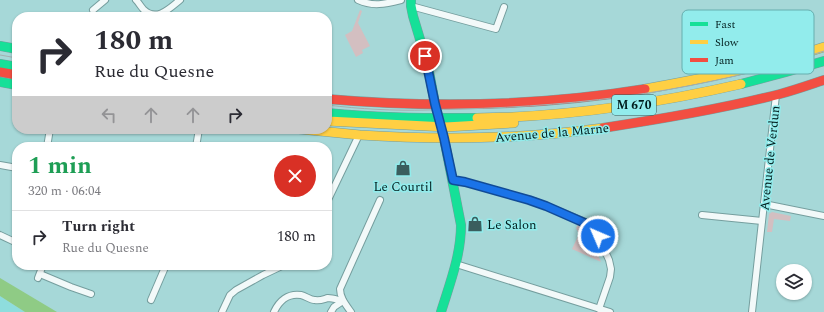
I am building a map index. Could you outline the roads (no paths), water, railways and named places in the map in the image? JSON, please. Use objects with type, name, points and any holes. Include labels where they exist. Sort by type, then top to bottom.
[{"type":"street","points":[[94,10],[105,0]]},
{"type":"street","points":[[136,0],[148,12]]},
{"type":"street","points":[[164,12],[180,0]]},
{"type":"street","points":[[358,0],[375,5],[387,4],[401,0]]},
{"type":"street","points":[[411,3],[496,29],[504,7]]},
{"type":"street","points":[[411,3],[428,66],[435,104],[453,180],[462,230],[462,240],[456,264],[441,312]]},
{"type":"street","points":[[0,46],[12,48]]},
{"type":"street","points":[[814,50],[824,47]]},
{"type":"street","name":"Avenue de la Marne","points":[[814,63],[824,60]]},
{"type":"street","points":[[0,64],[12,66]]},
{"type":"street","name":"Avenue de la Marne","points":[[814,70],[824,67]]},
{"type":"street","points":[[0,72],[12,74]]},
{"type":"street","points":[[332,99],[381,103],[435,104],[532,102],[634,91],[721,74]]},
{"type":"street","name":"Avenue de la Marne","points":[[332,121],[440,122],[578,112],[677,98],[717,90],[778,74]]},
{"type":"street","name":"Avenue de la Marne","points":[[332,114],[483,126],[637,111],[718,95],[802,74]]},
{"type":"street","name":"Avenue de la Marne","points":[[332,132],[359,135],[444,138],[525,136],[606,127],[705,111],[776,95],[824,80]]},
{"type":"street","points":[[0,82],[12,84]]},
{"type":"street","name":"Avenue de Verdun","points":[[752,312],[776,95]]},
{"type":"street","points":[[332,192],[359,135]]},
{"type":"street","points":[[0,165],[12,167]]},
{"type":"street","points":[[453,180],[540,203],[583,221],[591,226],[598,236],[609,260],[611,269],[600,309]]},
{"type":"street","points":[[351,312],[343,300],[340,291],[341,285],[380,200]]},
{"type":"street","points":[[764,204],[824,216]]},
{"type":"street","name":"Avenue de Verdun","points":[[702,215],[762,222]]},
{"type":"street","points":[[0,236],[12,241]]},
{"type":"street","points":[[456,264],[610,312]]},
{"type":"street","points":[[41,270],[39,276],[91,294]]},
{"type":"street","points":[[151,300],[164,270]]},
{"type":"street","points":[[222,312],[230,295],[236,290],[274,270]]},
{"type":"street","points":[[274,312],[282,300],[292,296],[301,295],[316,300],[329,298],[343,300]]},
{"type":"street","points":[[331,312],[334,307],[343,300]]},
{"type":"tram line","points":[[814,54],[824,51]]},
{"type":"tram line","points":[[0,55],[12,57]]},
{"type":"tram line","points":[[332,106],[352,108],[431,110],[553,104],[644,94],[690,86],[743,74]]},
{"type":"place","name":"Le Courtil","points":[[403,168]]},
{"type":"place","name":"Le Salon","points":[[475,224]]}]
